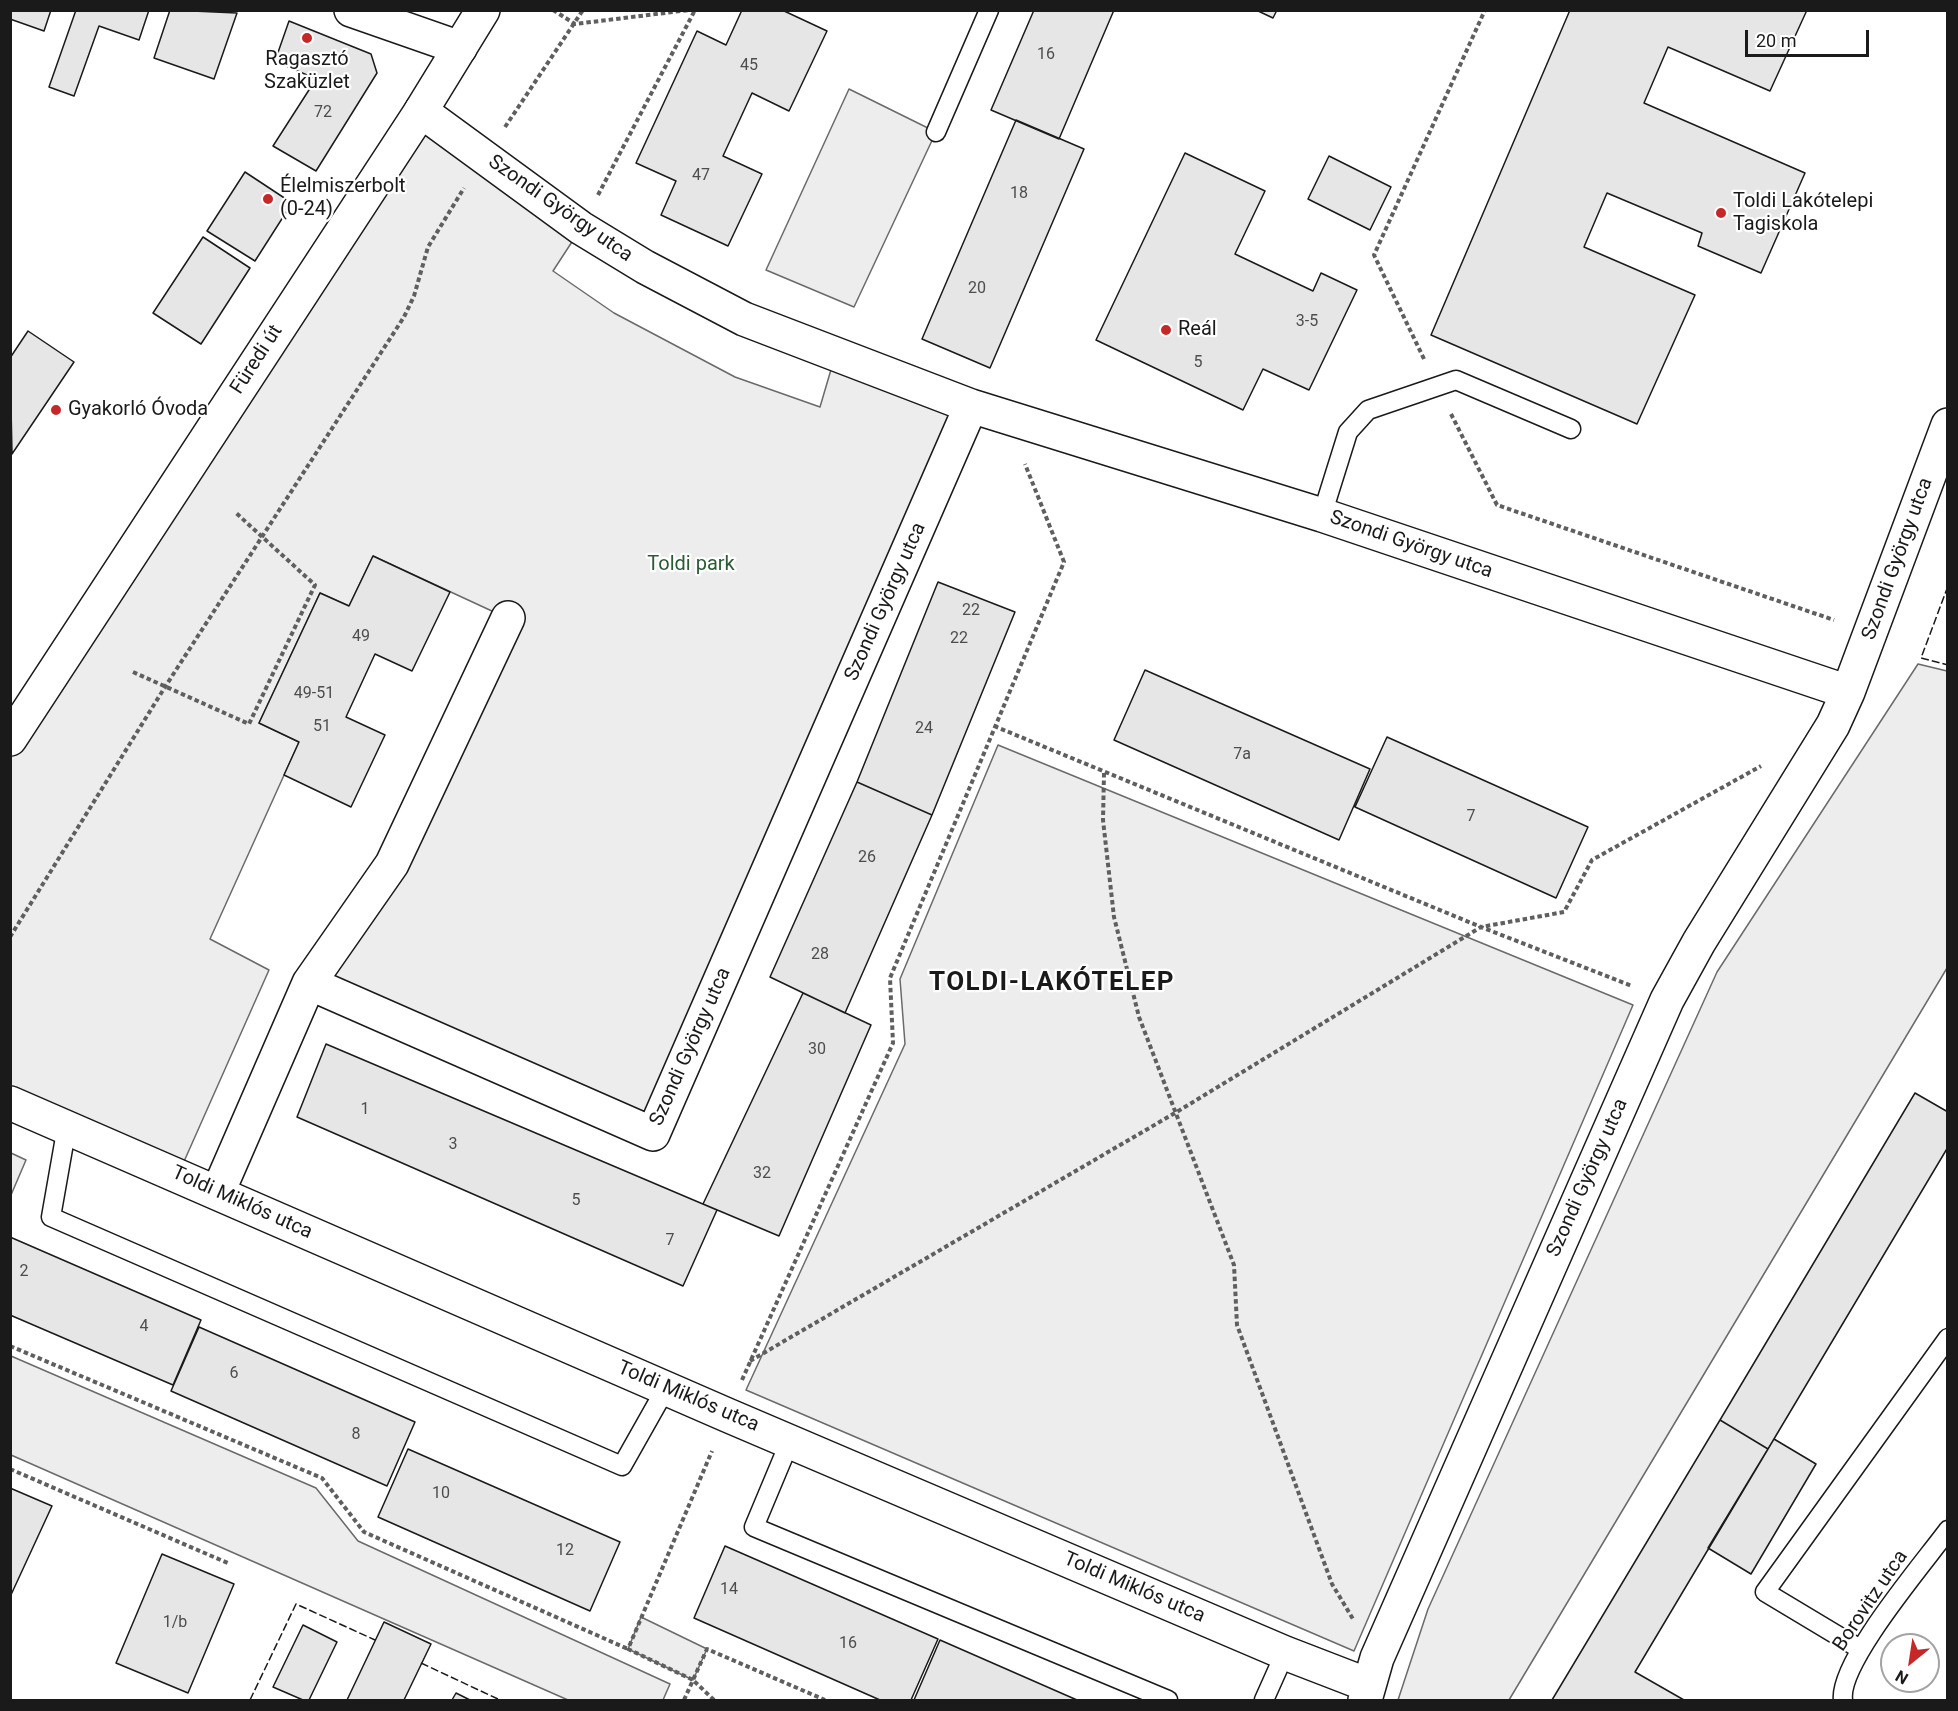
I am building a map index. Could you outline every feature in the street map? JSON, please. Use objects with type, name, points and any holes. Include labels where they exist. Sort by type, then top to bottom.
[{"type":"street","points":[[351,10],[460,48]]},
{"type":"street","name":"Füredi út","points":[[10,739],[421,111],[483,10]]},
{"type":"street","name":"Szondi György utca","points":[[421,111],[580,228],[645,267],[744,319],[971,406],[1322,515],[1848,692]]},
{"type":"street","name":"Szondi György utca","points":[[309,983],[653,1134],[971,406]]},
{"type":"street","name":"Szondi György utca","points":[[1370,1681],[1667,1000],[1699,942],[1833,725],[1848,692],[1947,425]]},
{"type":"street","points":[[218,1192],[309,983],[392,864],[508,618]]},
{"type":"street","name":"Toldi Miklós utca","points":[[10,1103],[666,1388],[1285,1653],[1370,1681]]},
{"type":"lane","points":[[936,132],[989,10]]},
{"type":"lane","points":[[1322,515],[1348,432],[1368,410],[1437,385],[1456,380],[1571,429]]},
{"type":"lane","points":[[67,1126],[51,1216],[128,1250],[622,1466],[666,1388]]},
{"type":"lane","points":[[1860,1649],[1765,1592],[1947,1338]]},
{"type":"lane","points":[[790,1441],[754,1527],[1168,1701]]},
{"type":"lane","name":"Borovitz utca","points":[[1843,1701],[1841,1691],[1860,1649],[1947,1530]]},
{"type":"lane","points":[[1264,1701],[1285,1653]]},
{"type":"path","points":[[553,10],[575,24],[689,10]]},
{"type":"path","points":[[10,937],[165,687],[404,317],[414,296],[428,247],[437,229],[583,10]]},
{"type":"path","points":[[580,228],[695,10]]},
{"type":"path","points":[[893,1043],[890,978],[1064,562],[1007,418]]},
{"type":"path","points":[[133,672],[249,724],[315,585],[235,512]]},
{"type":"path","points":[[994,726],[1481,927],[1667,1000]]},
{"type":"path","points":[[750,1362],[1175,1113],[1481,927],[1564,912],[1592,860],[1763,765]]},
{"type":"path","points":[[1104,772],[1103,819],[1114,917],[1139,1017],[1233,1265],[1237,1325],[1328,1574],[1370,1681]]},
{"type":"path","points":[[10,1346],[322,1478],[364,1532],[628,1649]]},
{"type":"path","points":[[10,1469],[230,1564]]},
{"type":"path","points":[[714,1701],[693,1680],[707,1649],[825,1701]]},
{"type":"shaded area","points":[[849,89],[936,132],[854,307],[766,270]]},
{"type":"shaded area","name":"Toldi park","points":[[421,111],[581,228],[553,271],[614,313],[735,377],[820,407],[835,356],[971,406],[653,1134],[309,983],[507,618],[373,556],[349,606],[320,593],[259,723],[299,742],[210,939],[269,970],[178,1175],[11,1103],[10,739]]},
{"type":"shaded area","points":[[1918,664],[1947,671],[1947,968],[1509,1700],[1398,1700],[1428,1609],[1717,972]]},
{"type":"shaded area","points":[[998,745],[1633,1005],[1354,1651],[746,1390],[905,1044],[900,979]]},
{"type":"shaded area","points":[[11,1153],[26,1160],[11,1195]]},
{"type":"shaded area","points":[[11,1356],[316,1488],[358,1541],[670,1684],[663,1700],[568,1700],[11,1455]]},
{"type":"shaded area","points":[[641,1617],[707,1649],[693,1680],[628,1649]]},
{"type":"building","points":[[10,10],[51,10],[44,31],[10,19]]},
{"type":"building","points":[[76,10],[149,10],[139,40],[99,26],[74,96],[49,87]]},
{"type":"building","points":[[170,10],[237,13],[214,79],[154,58]]},
{"type":"building","points":[[742,10],[782,10],[827,31],[789,111],[752,93],[723,156],[762,174],[728,246],[661,215],[676,181],[636,163],[697,31],[726,45]]},
{"type":"building","points":[[1034,10],[1114,10],[1059,139],[991,110]]},
{"type":"building","points":[[1256,10],[1277,10],[1273,18]]},
{"type":"building","name":"Toldi Lakótelepi Tagiskola","points":[[1570,10],[1807,10],[1770,91],[1668,47],[1644,103],[1805,173],[1761,273],[1698,246],[1702,233],[1607,193],[1584,247],[1695,295],[1637,424],[1431,335]]},
{"type":"building","points":[[289,21],[371,54],[377,73],[316,171],[273,146],[316,79],[275,61]]},
{"type":"building","points":[[1016,120],[1084,149],[990,368],[922,339]]},
{"type":"building","points":[[1185,153],[1265,191],[1235,254],[1313,291],[1321,273],[1357,290],[1309,390],[1263,369],[1243,410],[1096,340]]},
{"type":"building","points":[[1329,156],[1391,187],[1370,230],[1308,199]]},
{"type":"building","points":[[245,172],[292,203],[255,261],[207,231]]},
{"type":"building","points":[[203,237],[250,268],[201,344],[153,313]]},
{"type":"building","points":[[28,331],[74,362],[12,454],[10,358]]},
{"type":"building","points":[[373,556],[450,592],[412,671],[375,654],[346,717],[385,735],[351,807],[284,775],[299,742],[259,723],[320,593],[349,606]]},
{"type":"building","points":[[938,582],[1015,612],[932,815],[857,782]]},
{"type":"building","points":[[1145,670],[1370,769],[1339,840],[1114,740]]},
{"type":"building","points":[[1387,737],[1588,827],[1556,898],[1355,807]]},
{"type":"building","points":[[857,782],[932,815],[845,1013],[770,977]]},
{"type":"building","points":[[803,993],[871,1025],[779,1236],[703,1204]]},
{"type":"building","points":[[326,1044],[717,1210],[683,1286],[297,1117]]},
{"type":"building","points":[[1915,1093],[1948,1112],[1948,1147],[1768,1449],[1720,1420]]},
{"type":"building","points":[[10,1237],[201,1320],[173,1385],[10,1315]]},
{"type":"building","points":[[199,1327],[415,1422],[387,1486],[171,1391]]},
{"type":"building","points":[[1720,1420],[1768,1449],[1635,1672],[1684,1700],[1552,1700]]},
{"type":"building","points":[[1774,1439],[1816,1464],[1751,1574],[1708,1548]]},
{"type":"building","points":[[408,1449],[620,1542],[590,1611],[378,1517]]},
{"type":"building","points":[[10,1488],[52,1506],[10,1597]]},
{"type":"building","points":[[725,1546],[938,1639],[911,1700],[880,1700],[694,1618]]},
{"type":"building","points":[[162,1554],[234,1584],[188,1693],[116,1663]]},
{"type":"building","points":[[384,1622],[431,1644],[404,1700],[347,1700]]},
{"type":"building","points":[[303,1625],[337,1642],[309,1700],[303,1700],[273,1687]]},
{"type":"building","points":[[940,1640],[1077,1700],[914,1700]]},
{"type":"building","points":[[456,1693],[470,1700],[452,1700]]},
{"type":"fence","points":[[1948,586],[1921,658],[1948,665]]},
{"type":"fence","points":[[250,1700],[296,1604],[375,1640]]},
{"type":"fence","points":[[421,1663],[500,1700]]},
{"type":"place","name":"Ragasztó Szaküzlet","points":[[307,38]]},
{"type":"place","name":"Élelmiszerbolt (0-24)","points":[[268,199]]},
{"type":"place","name":"Toldi Lakótelepi Tagiskola","points":[[1721,213]]},
{"type":"place","name":"Reál","points":[[1166,330]]},
{"type":"place","name":"Gyakorló Óvoda","points":[[56,410]]},
{"type":"district","name":"TOLDI-LAKÓTELEP","points":[[1052,983]]}]
